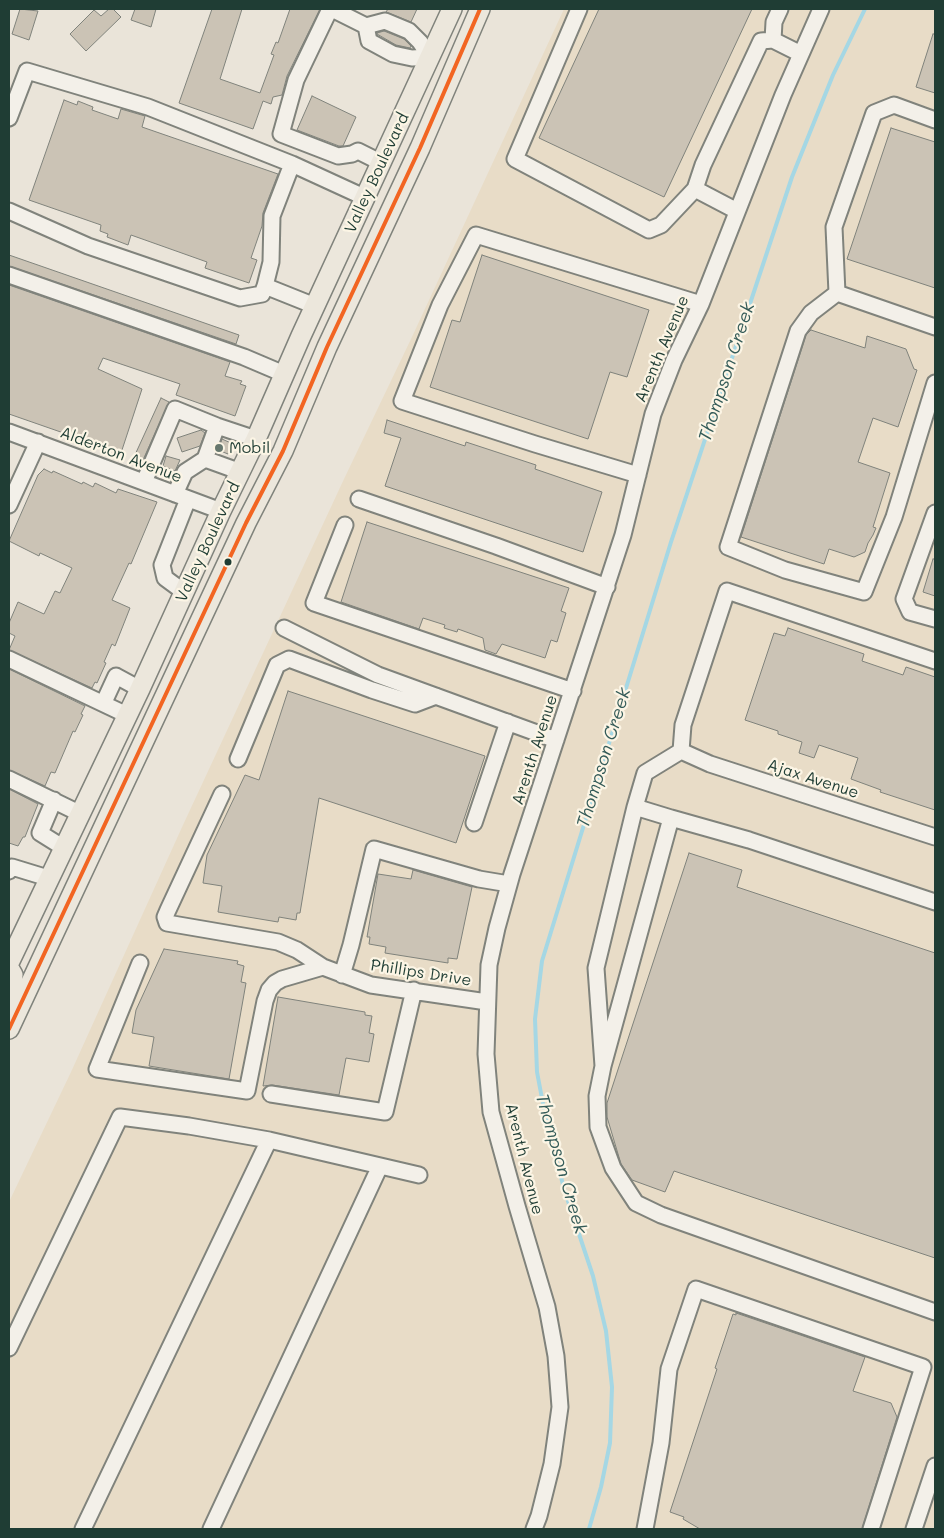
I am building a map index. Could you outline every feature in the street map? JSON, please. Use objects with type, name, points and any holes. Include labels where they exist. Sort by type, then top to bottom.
[{"type":"main road","name":"Valley Boulevard","points":[[9,963],[241,472],[284,374],[452,9]]},
{"type":"main road","name":"Valley Boulevard","points":[[9,1029],[246,523],[283,451],[327,347],[420,148],[480,9]]},
{"type":"main road","points":[[221,511],[246,523]]},
{"type":"main road","points":[[9,968],[13,976],[9,1000]]},
{"type":"street","points":[[382,163],[358,151],[338,156],[281,134],[296,80],[331,9],[366,26],[385,21],[409,31],[420,42],[430,57]]},
{"type":"street","points":[[579,9],[515,159],[649,230],[661,225],[695,189],[703,165],[760,41],[773,40],[801,54]]},
{"type":"street","points":[[773,40],[774,22],[780,9]]},
{"type":"street","name":"Arenth Avenue","points":[[534,1529],[552,1464],[560,1407],[556,1356],[547,1307],[516,1206],[491,1112],[486,1054],[489,965],[509,884],[623,535],[653,414],[674,360],[701,304],[783,95],[821,9]]},
{"type":"street","points":[[366,26],[369,41],[393,54],[412,58],[430,57]]},
{"type":"street","points":[[9,118],[27,71],[148,107],[292,164],[366,198]]},
{"type":"street","points":[[836,293],[834,227],[874,113],[894,105],[935,120]]},
{"type":"street","points":[[9,211],[88,246],[240,298],[262,294],[271,262],[272,216],[292,164]]},
{"type":"street","points":[[695,189],[738,211]]},
{"type":"street","points":[[638,476],[402,401],[440,305],[476,235],[701,304]]},
{"type":"street","points":[[9,276],[244,357],[284,374]]},
{"type":"street","points":[[265,286],[315,306]]},
{"type":"street","points":[[836,293],[935,327]]},
{"type":"street","points":[[836,293],[811,313],[798,331],[728,547],[785,570],[864,592],[894,517],[935,383]]},
{"type":"street","points":[[144,482],[176,409],[217,426],[256,439]]},
{"type":"street","points":[[184,592],[166,578],[162,565],[181,496],[184,472],[205,459],[217,426]]},
{"type":"street","name":"Alderton Avenue","points":[[9,432],[221,511]]},
{"type":"street","points":[[9,505],[38,442]]},
{"type":"street","points":[[205,459],[241,472]]},
{"type":"street","points":[[359,499],[496,546],[607,587]]},
{"type":"street","points":[[935,514],[904,599],[910,612],[935,619]]},
{"type":"street","points":[[344,525],[314,603],[573,691]]},
{"type":"street","points":[[603,1066],[596,968],[635,808],[645,773],[680,751],[683,725],[726,591],[935,662]]},
{"type":"street","points":[[284,628],[378,675],[556,740]]},
{"type":"street","points":[[9,658],[104,702],[127,715]]},
{"type":"street","points":[[238,759],[277,665],[289,659],[415,704],[436,696]]},
{"type":"street","points":[[104,702],[116,676],[140,689]]},
{"type":"street","points":[[474,823],[508,722]]},
{"type":"street","name":"Ajax Avenue","points":[[680,751],[710,764],[935,837]]},
{"type":"street","points":[[9,779],[81,814]]},
{"type":"street","name":"Phillips Drive","points":[[222,794],[165,917],[167,923],[278,942],[297,950],[323,967],[371,985],[487,1002]]},
{"type":"street","points":[[54,800],[40,833],[64,848]]},
{"type":"street","points":[[635,808],[749,840],[935,902]]},
{"type":"street","points":[[671,818],[603,1066],[598,1096],[598,1127],[613,1168],[636,1203],[662,1215],[935,1312]]},
{"type":"street","points":[[342,975],[374,849],[479,879],[509,884]]},
{"type":"street","points":[[9,871],[12,867],[48,878]]},
{"type":"street","points":[[140,963],[97,1069],[247,1091],[265,1000],[269,990],[275,982],[282,979],[323,967]]},
{"type":"street","points":[[271,1094],[385,1112],[414,990]]},
{"type":"street","points":[[9,1348],[120,1118],[189,1126],[269,1140],[419,1175]]},
{"type":"street","points":[[84,1529],[269,1140]]},
{"type":"street","points":[[211,1529],[380,1166]]},
{"type":"street","points":[[647,1529],[661,1443],[669,1369],[696,1289],[923,1367],[871,1529]]},
{"type":"street","points":[[914,1529],[935,1466]]},
{"type":"shaded area","points":[[564,9],[935,9],[935,1529],[9,1529],[9,1202]]},
{"type":"building","points":[[20,9],[38,11],[29,40],[12,34]]},
{"type":"building","points":[[109,9],[113,9],[121,17],[86,51],[70,34],[94,10],[101,16]]},
{"type":"building","points":[[135,9],[156,9],[151,27],[131,20]]},
{"type":"building","points":[[212,9],[242,9],[220,79],[260,93],[274,55],[271,54],[276,42],[278,43],[290,9],[320,9],[287,76],[282,95],[273,97],[271,104],[263,101],[253,129],[179,103]]},
{"type":"building","points":[[388,9],[417,9],[411,22],[386,12]]},
{"type":"building","points":[[599,9],[752,9],[664,197],[539,138]]},
{"type":"building","points":[[384,31],[404,39],[411,46],[410,48],[396,45],[377,34]]},
{"type":"building","points":[[933,34],[935,34],[935,93],[916,87]]},
{"type":"building","points":[[312,96],[356,117],[343,146],[297,130]]},
{"type":"building","points":[[64,100],[77,105],[78,101],[93,107],[92,110],[118,119],[121,109],[145,116],[142,127],[278,174],[263,213],[262,226],[251,258],[257,260],[249,283],[205,268],[207,262],[131,235],[128,245],[107,237],[108,234],[100,231],[101,225],[29,200]]},
{"type":"building","points":[[891,128],[935,142],[935,288],[847,259]]},
{"type":"building","points":[[9,255],[239,335],[236,344],[9,266]]},
{"type":"building","points":[[482,255],[649,310],[627,377],[610,372],[588,439],[430,387],[452,320],[460,322]]},
{"type":"building","points":[[9,285],[230,362],[225,376],[242,381],[240,384],[246,386],[235,416],[176,395],[180,384],[103,358],[98,369],[142,389],[121,453],[9,414]]},
{"type":"building","points":[[811,330],[865,348],[867,336],[906,349],[914,369],[917,370],[898,427],[873,418],[858,462],[890,473],[873,527],[876,528],[865,552],[854,557],[829,549],[824,564],[741,537],[806,335]]},
{"type":"building","points":[[161,398],[169,402],[143,460],[134,457]]},
{"type":"building","points":[[387,420],[465,446],[466,442],[536,465],[535,469],[602,492],[583,552],[385,486],[401,438],[384,433]]},
{"type":"building","points":[[201,430],[205,433],[200,446],[182,452],[177,438]]},
{"type":"building","points":[[222,439],[233,444],[228,454],[218,450]]},
{"type":"building","points":[[166,456],[180,460],[175,471],[163,466]]},
{"type":"building","points":[[44,469],[82,484],[83,482],[93,487],[95,483],[116,493],[118,489],[157,502],[131,564],[129,563],[112,600],[130,608],[115,646],[112,644],[97,683],[95,682],[92,688],[9,650],[15,636],[9,633],[9,623],[18,602],[44,614],[55,591],[60,593],[72,568],[40,553],[39,556],[9,541],[38,475]]},
{"type":"building","points":[[367,522],[569,588],[561,611],[566,613],[557,642],[551,640],[545,658],[502,644],[496,654],[485,650],[483,638],[458,629],[457,632],[444,628],[445,625],[423,618],[419,629],[341,602]]},
{"type":"building","points":[[933,559],[935,559],[935,596],[923,592]]},
{"type":"building","points":[[788,628],[864,654],[862,661],[903,675],[906,667],[935,677],[935,810],[880,792],[881,790],[851,779],[858,758],[819,745],[814,758],[799,753],[802,742],[778,734],[778,731],[745,720],[774,633],[785,636]]},
{"type":"building","points":[[9,669],[85,706],[81,714],[83,715],[75,732],[73,731],[55,773],[51,772],[45,786],[9,770]]},
{"type":"building","points":[[288,691],[485,756],[456,843],[319,798],[300,913],[297,913],[296,920],[279,917],[278,922],[218,912],[222,886],[203,883],[207,855],[245,775],[259,780]]},
{"type":"building","points":[[9,789],[38,804],[25,837],[23,837],[18,846],[9,843]]},
{"type":"building","points":[[689,853],[742,870],[737,887],[935,953],[935,1258],[674,1171],[665,1192],[632,1180],[621,1164],[607,1117],[607,1103]]},
{"type":"building","points":[[413,870],[472,887],[457,959],[448,958],[448,963],[385,953],[386,947],[369,944],[370,937],[367,937],[378,874],[411,879]]},
{"type":"building","points":[[164,949],[238,961],[237,964],[244,966],[241,982],[246,983],[229,1079],[149,1066],[154,1037],[132,1033],[136,1010]]},
{"type":"building","points":[[278,997],[365,1012],[365,1015],[372,1016],[369,1033],[374,1034],[369,1062],[346,1058],[339,1095],[272,1085],[263,1086]]},
{"type":"building","points":[[736,1313],[865,1357],[853,1391],[891,1403],[897,1417],[862,1529],[700,1529],[683,1519],[684,1517],[670,1512],[717,1369],[715,1368],[733,1314],[736,1315]]},
{"type":"waterway","name":"Thompson Creek","points":[[589,1529],[601,1487],[610,1443],[612,1387],[606,1331],[593,1276],[565,1192],[547,1125],[537,1072],[535,1019],[542,961],[671,542],[792,177],[833,75],[865,9]]},
{"type":"transit line","points":[[9,1029],[246,523],[283,451],[327,347],[420,148],[480,9]]},
{"type":"place","name":"Mobil","points":[[219,448]]}]
